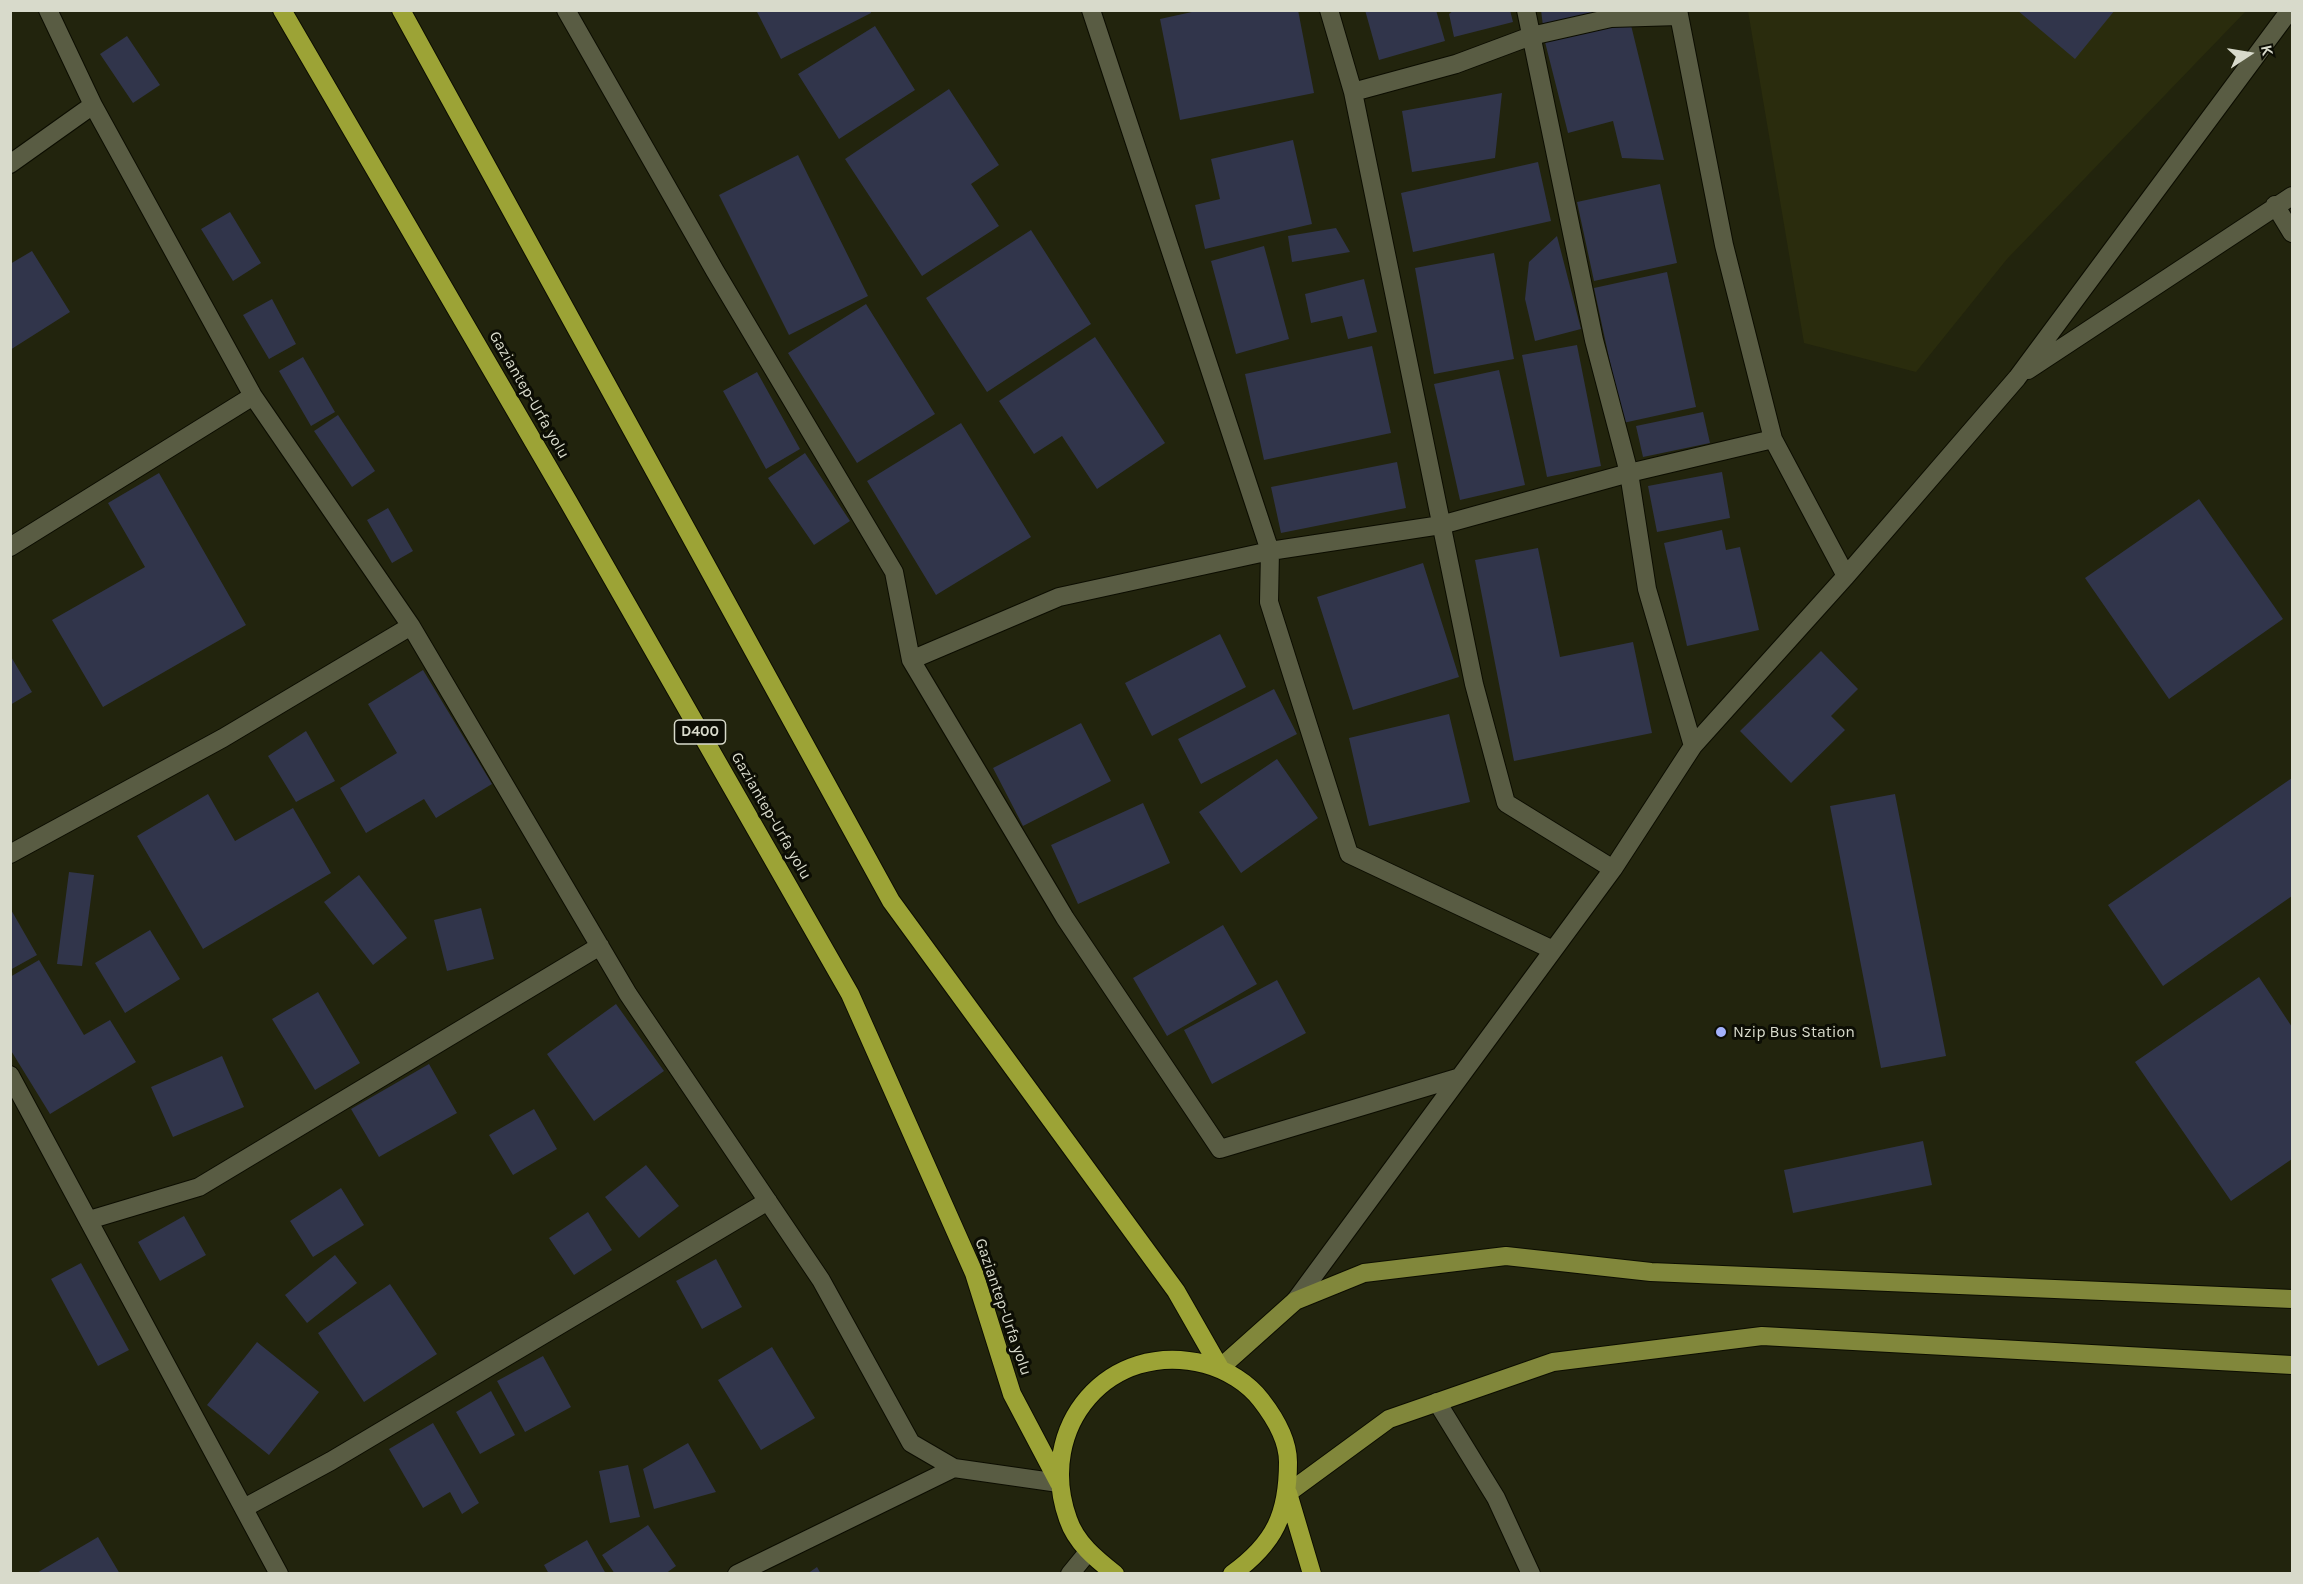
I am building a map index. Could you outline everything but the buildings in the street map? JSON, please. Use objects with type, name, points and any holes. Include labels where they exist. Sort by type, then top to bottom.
[{"type":"highway","name":"Gaziantep-Urfa yolu","points":[[282,10],[562,491],[850,994],[974,1273],[1012,1394],[1059,1483]]},
{"type":"highway","points":[[401,10],[891,901],[1176,1291],[1220,1368]]},
{"type":"highway","points":[[1105,1574],[1068,1521],[1059,1483],[1062,1444],[1079,1408],[1107,1379],[1142,1362],[1182,1358],[1220,1368],[1253,1389],[1277,1421],[1288,1456],[1288,1493],[1312,1574]]},
{"type":"highway","points":[[1232,1574],[1254,1558],[1276,1528],[1288,1493]]},
{"type":"highway","points":[[1088,1552],[1115,1574]]},
{"type":"main road","points":[[1220,1368],[1295,1301],[1364,1273],[1506,1256],[1651,1272],[2292,1299]]},
{"type":"main road","points":[[1288,1493],[1389,1419],[1553,1362],[1762,1336],[2292,1365]]},
{"type":"street","points":[[48,10],[93,105],[253,396],[411,626],[628,994],[821,1280],[911,1443],[954,1468],[1059,1483]]},
{"type":"street","points":[[566,10],[715,272],[894,572],[910,660],[1065,918],[1220,1149],[1460,1077]]},
{"type":"street","points":[[1091,10],[1270,552],[1269,602],[1349,854],[1553,950]]},
{"type":"street","points":[[1329,10],[1353,92],[1474,684],[1506,803],[1613,869]]},
{"type":"street","points":[[1526,10],[1594,340],[1629,473],[1647,589],[1693,746]]},
{"type":"street","points":[[1295,1301],[1613,869],[1693,746],[1846,576],[2017,378],[2290,10]]},
{"type":"street","points":[[1353,92],[1456,64],[1531,36],[1611,18],[1679,13],[1724,246],[1773,440],[1846,576]]},
{"type":"street","points":[[10,164],[93,105]]},
{"type":"street","points":[[2017,378],[2275,205],[2292,196]]},
{"type":"street","points":[[2275,205],[2292,232]]},
{"type":"street","points":[[10,548],[253,396]]},
{"type":"street","points":[[910,660],[1059,597],[1270,552],[1441,525],[1629,473],[1773,440]]},
{"type":"street","points":[[10,854],[223,738],[411,626]]},
{"type":"street","points":[[89,1220],[199,1187],[600,946]]},
{"type":"street","points":[[10,1075],[279,1574]]},
{"type":"street","points":[[244,1508],[331,1461],[768,1201]]},
{"type":"street","points":[[1437,1402],[1496,1498],[1531,1574]]},
{"type":"street","points":[[737,1574],[954,1468]]},
{"type":"street","points":[[1070,1574],[1088,1552]]},
{"type":"shaded area","points":[[1748,11],[2246,11],[2007,259],[1916,372],[1804,343]]},
{"type":"place","name":"Nzip Bus Station","points":[[1721,1032]]}]
